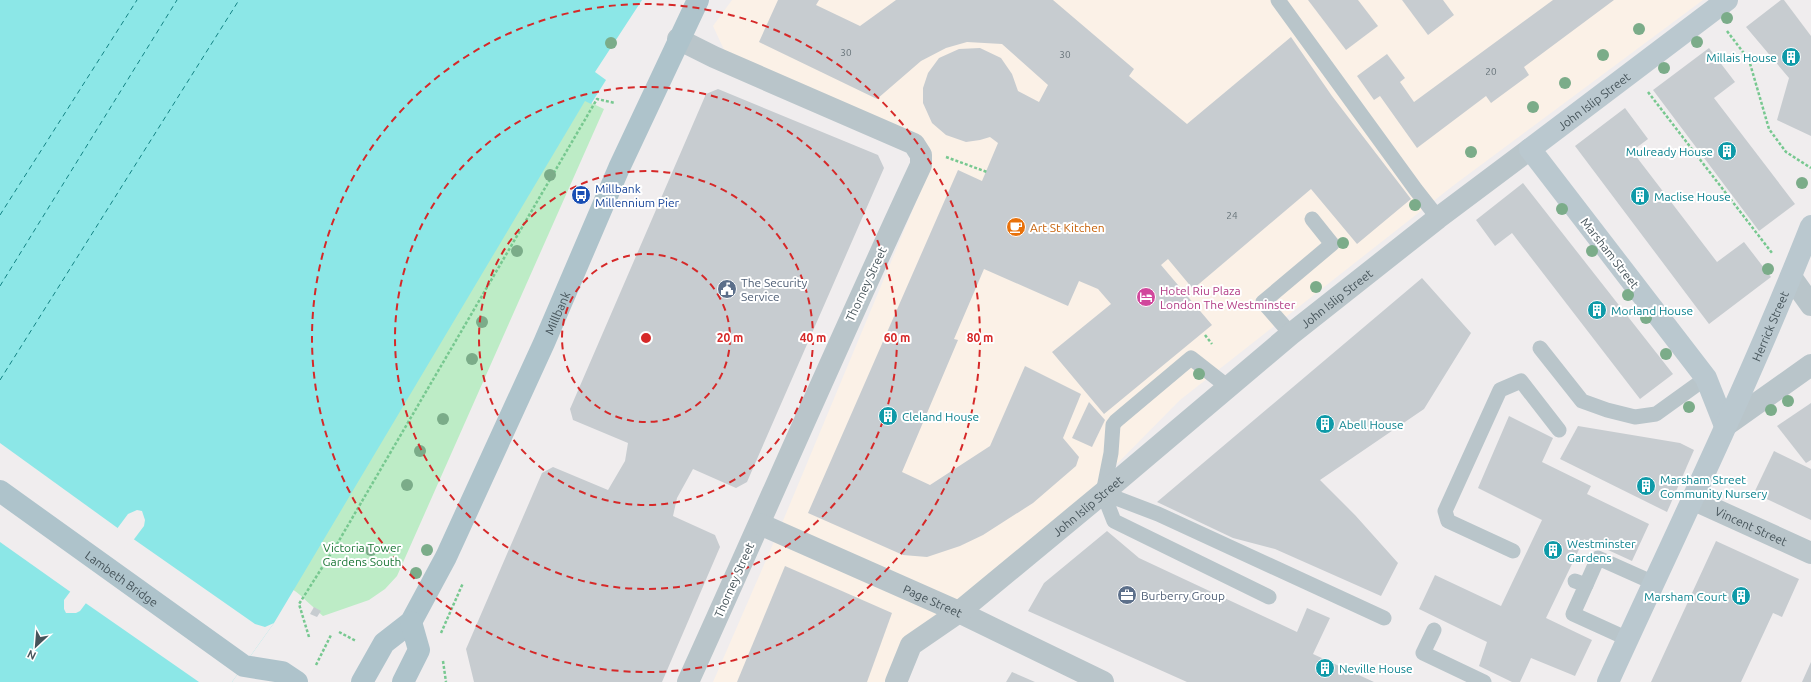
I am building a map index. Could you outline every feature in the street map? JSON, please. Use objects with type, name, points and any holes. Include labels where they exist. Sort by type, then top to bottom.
[{"type":"main road","name":"Millbank","points":[[362,682],[384,643],[411,622],[446,557],[544,344],[619,168],[698,0]]},
{"type":"main road","name":"John Islip Street","points":[[1530,149],[1720,5]]},
{"type":"main road","name":"Marsham Street","points":[[1530,149],[1706,378],[1725,426]]},
{"type":"main road","name":"Herrick Street","points":[[1725,426],[1791,277],[1811,226]]},
{"type":"main road","points":[[1608,682],[1725,426]]},
{"type":"main road","name":"Lambeth Bridge","points":[[0,491],[247,674],[282,672],[305,676]]},
{"type":"main road","points":[[403,682],[419,650],[411,622]]},
{"type":"street","points":[[678,40],[914,144]]},
{"type":"street","name":"Thorney Street","points":[[688,682],[760,524],[845,329],[921,165],[921,155],[914,144]]},
{"type":"street","name":"John Islip Street","points":[[896,682],[910,645],[959,612],[1104,493],[1291,334],[1438,218],[1530,149]]},
{"type":"street","points":[[1791,277],[1811,305]]},
{"type":"street","points":[[1725,426],[1811,366]]},
{"type":"street","name":"Vincent Street","points":[[1692,499],[1811,553]]},
{"type":"street","name":"Page Street","points":[[760,524],[959,612],[1102,682]]},
{"type":"lane","points":[[1278,0],[1309,52],[1438,218]]},
{"type":"lane","points":[[1291,334],[1263,302],[1332,244],[1312,219]]},
{"type":"lane","points":[[1540,348],[1582,401],[1607,410],[1636,417],[1656,414],[1706,378]]},
{"type":"lane","points":[[1228,387],[1191,358],[1116,421],[1113,425],[1111,453],[1104,493],[1114,521],[1269,596]]},
{"type":"lane","points":[[1513,552],[1448,521],[1445,511],[1500,390],[1521,381],[1559,430]]},
{"type":"lane","points":[[1104,493],[1158,514],[1384,618]]},
{"type":"lane","points":[[1628,639],[1573,614],[1580,583],[1598,558],[1654,583]]},
{"type":"lane","points":[[1434,630],[1423,653],[1484,682]]},
{"type":"path","points":[[1720,5],[1749,60],[1769,129],[1786,152],[1811,168]]},
{"type":"path","points":[[1632,72],[1791,277]]},
{"type":"path","points":[[309,637],[299,604],[337,544],[597,99],[615,103]]},
{"type":"path","points":[[914,144],[986,172]]},
{"type":"path","points":[[339,632],[360,643]]},
{"type":"path","points":[[305,676],[331,636]]},
{"type":"path","points":[[444,663],[446,682]]},
{"type":"shaded area","points":[[732,0],[1703,0],[1454,185],[1180,400],[1097,484],[886,682],[713,682],[780,528],[931,166],[923,141],[727,56],[713,26]]},
{"type":"green space","name":"Victoria Tower Gardens South","points":[[585,100],[604,109],[397,576],[385,589],[369,600],[323,616],[292,589]]},
{"type":"water","points":[[0,0],[642,0],[595,72],[606,80],[591,104],[585,101],[274,623],[232,682],[0,682]],"holes":[[[137,510],[142,511],[145,520],[144,526],[80,611],[76,613],[66,613],[64,609],[64,600],[128,514]]]},
{"type":"pier","points":[[0,443],[119,529],[72,593],[0,542]]},
{"type":"pier","points":[[132,538],[255,624],[265,627],[274,623],[232,682],[199,682],[84,602]]},
{"type":"building","points":[[778,0],[819,0],[816,5],[860,26],[896,0],[1053,0],[1134,69],[1129,76],[1187,124],[1291,37],[1332,96],[1411,199],[1357,244],[1311,189],[1193,289],[1168,259],[1161,265],[1212,325],[1104,414],[1052,352],[1111,304],[1098,289],[1079,281],[1068,306],[984,269],[954,339],[958,340],[902,472],[930,485],[990,446],[1025,366],[1081,394],[1063,438],[1079,457],[1076,466],[1033,503],[983,535],[960,546],[927,557],[903,555],[808,513],[958,170],[982,181],[998,143],[990,137],[966,142],[946,135],[932,123],[923,103],[923,88],[928,73],[939,58],[959,49],[980,48],[1001,58],[1012,74],[1018,91],[1039,102],[1048,85],[1002,44],[967,42],[946,48],[921,61],[877,99],[759,42]]},
{"type":"building","points":[[1308,0],[1358,0],[1378,26],[1346,50]]},
{"type":"building","points":[[1402,0],[1443,0],[1454,15],[1428,35]]},
{"type":"building","points":[[1553,0],[1614,0],[1524,67],[1529,75],[1491,103],[1486,96],[1417,148],[1380,96],[1374,100],[1357,76],[1387,54],[1405,78],[1400,82],[1414,102]]},
{"type":"building","name":"Millais House","points":[[1781,0],[1784,0],[1811,36],[1811,136],[1777,120],[1789,78],[1746,27]]},
{"type":"building","name":"Mulready House","points":[[1709,48],[1735,82],[1714,98],[1795,204],[1759,231],[1653,90]]},
{"type":"building","name":"The Security Service","points":[[718,89],[878,155],[884,168],[747,482],[736,488],[693,469],[677,498],[673,516],[715,535],[720,547],[662,682],[474,682],[466,649],[542,473],[553,467],[608,490],[625,461],[628,443],[573,420],[570,409],[706,94]]},
{"type":"building","name":"Maclise House","points":[[1625,108],[1648,139],[1632,151],[1717,262],[1744,242],[1771,277],[1709,324],[1575,146]]},
{"type":"building","name":"Morland House","points":[[1523,183],[1673,374],[1640,399],[1512,233],[1495,246],[1476,220]]},
{"type":"building","name":"Abell House","points":[[1422,278],[1471,333],[1424,409],[1320,480],[1355,515],[1398,563],[1381,596],[1275,549],[1233,538],[1157,502]]},
{"type":"building","points":[[1089,402],[1105,420],[1092,447],[1072,438]]},
{"type":"building","points":[[1811,403],[1811,460],[1806,463],[1777,426]]},
{"type":"building","name":"Westminster Gardens","points":[[1509,416],[1553,438],[1542,462],[1591,486],[1587,494],[1649,524],[1632,561],[1584,539],[1546,618],[1592,640],[1575,676],[1531,658],[1520,682],[1512,682],[1479,666],[1487,642],[1419,609],[1435,575],[1501,606],[1542,520],[1478,488]]},
{"type":"building","name":"Marsham Street Community Nursery","points":[[1578,426],[1680,443],[1694,450],[1667,512],[1560,459]]},
{"type":"building","points":[[1774,451],[1811,469],[1811,520],[1754,493]]},
{"type":"building","name":"Burberry Group","points":[[1107,531],[1139,558],[1297,632],[1307,608],[1330,618],[1313,654],[1374,682],[1187,682],[1028,611],[1044,583]]},
{"type":"building","name":"Marsham Court","points":[[1716,541],[1799,579],[1782,617],[1773,613],[1741,682],[1651,682]]},
{"type":"building","points":[[785,566],[892,613],[867,682],[737,682]]},
{"type":"building","points":[[314,607],[321,611],[317,617],[310,614]]},
{"type":"building","points":[[1811,662],[1811,682],[1802,682]]},
{"type":"building","points":[[1012,672],[1035,682],[1006,682]]},
{"type":"ferry route","points":[[0,215],[137,0]]},
{"type":"ferry route","points":[[0,286],[177,0]]},
{"type":"ferry route","points":[[0,380],[239,0]]},
{"type":"place","name":"Millais House","points":[[1791,57]]},
{"type":"place","name":"Mulready House","points":[[1727,151]]},
{"type":"place","name":"Millbank Millennium Pier","points":[[581,195]]},
{"type":"place","name":"Maclise House","points":[[1640,196]]},
{"type":"place","name":"Art St Kitchen","points":[[1016,227]]},
{"type":"place","name":"The Security Service","points":[[727,289]]},
{"type":"place","name":"Hotel Riu Plaza London The Westminster","points":[[1146,297]]},
{"type":"place","name":"Morland House","points":[[1597,310]]},
{"type":"place","name":"Cleland House","points":[[888,416]]},
{"type":"place","name":"Abell House","points":[[1325,424]]},
{"type":"place","name":"Marsham Street Community Nursery","points":[[1646,486]]},
{"type":"place","name":"Westminster Gardens","points":[[1553,550]]},
{"type":"place","name":"Burberry Group","points":[[1127,595]]},
{"type":"place","name":"Marsham Court","points":[[1741,596]]},
{"type":"place","name":"Neville House","points":[[1325,668]]}]
